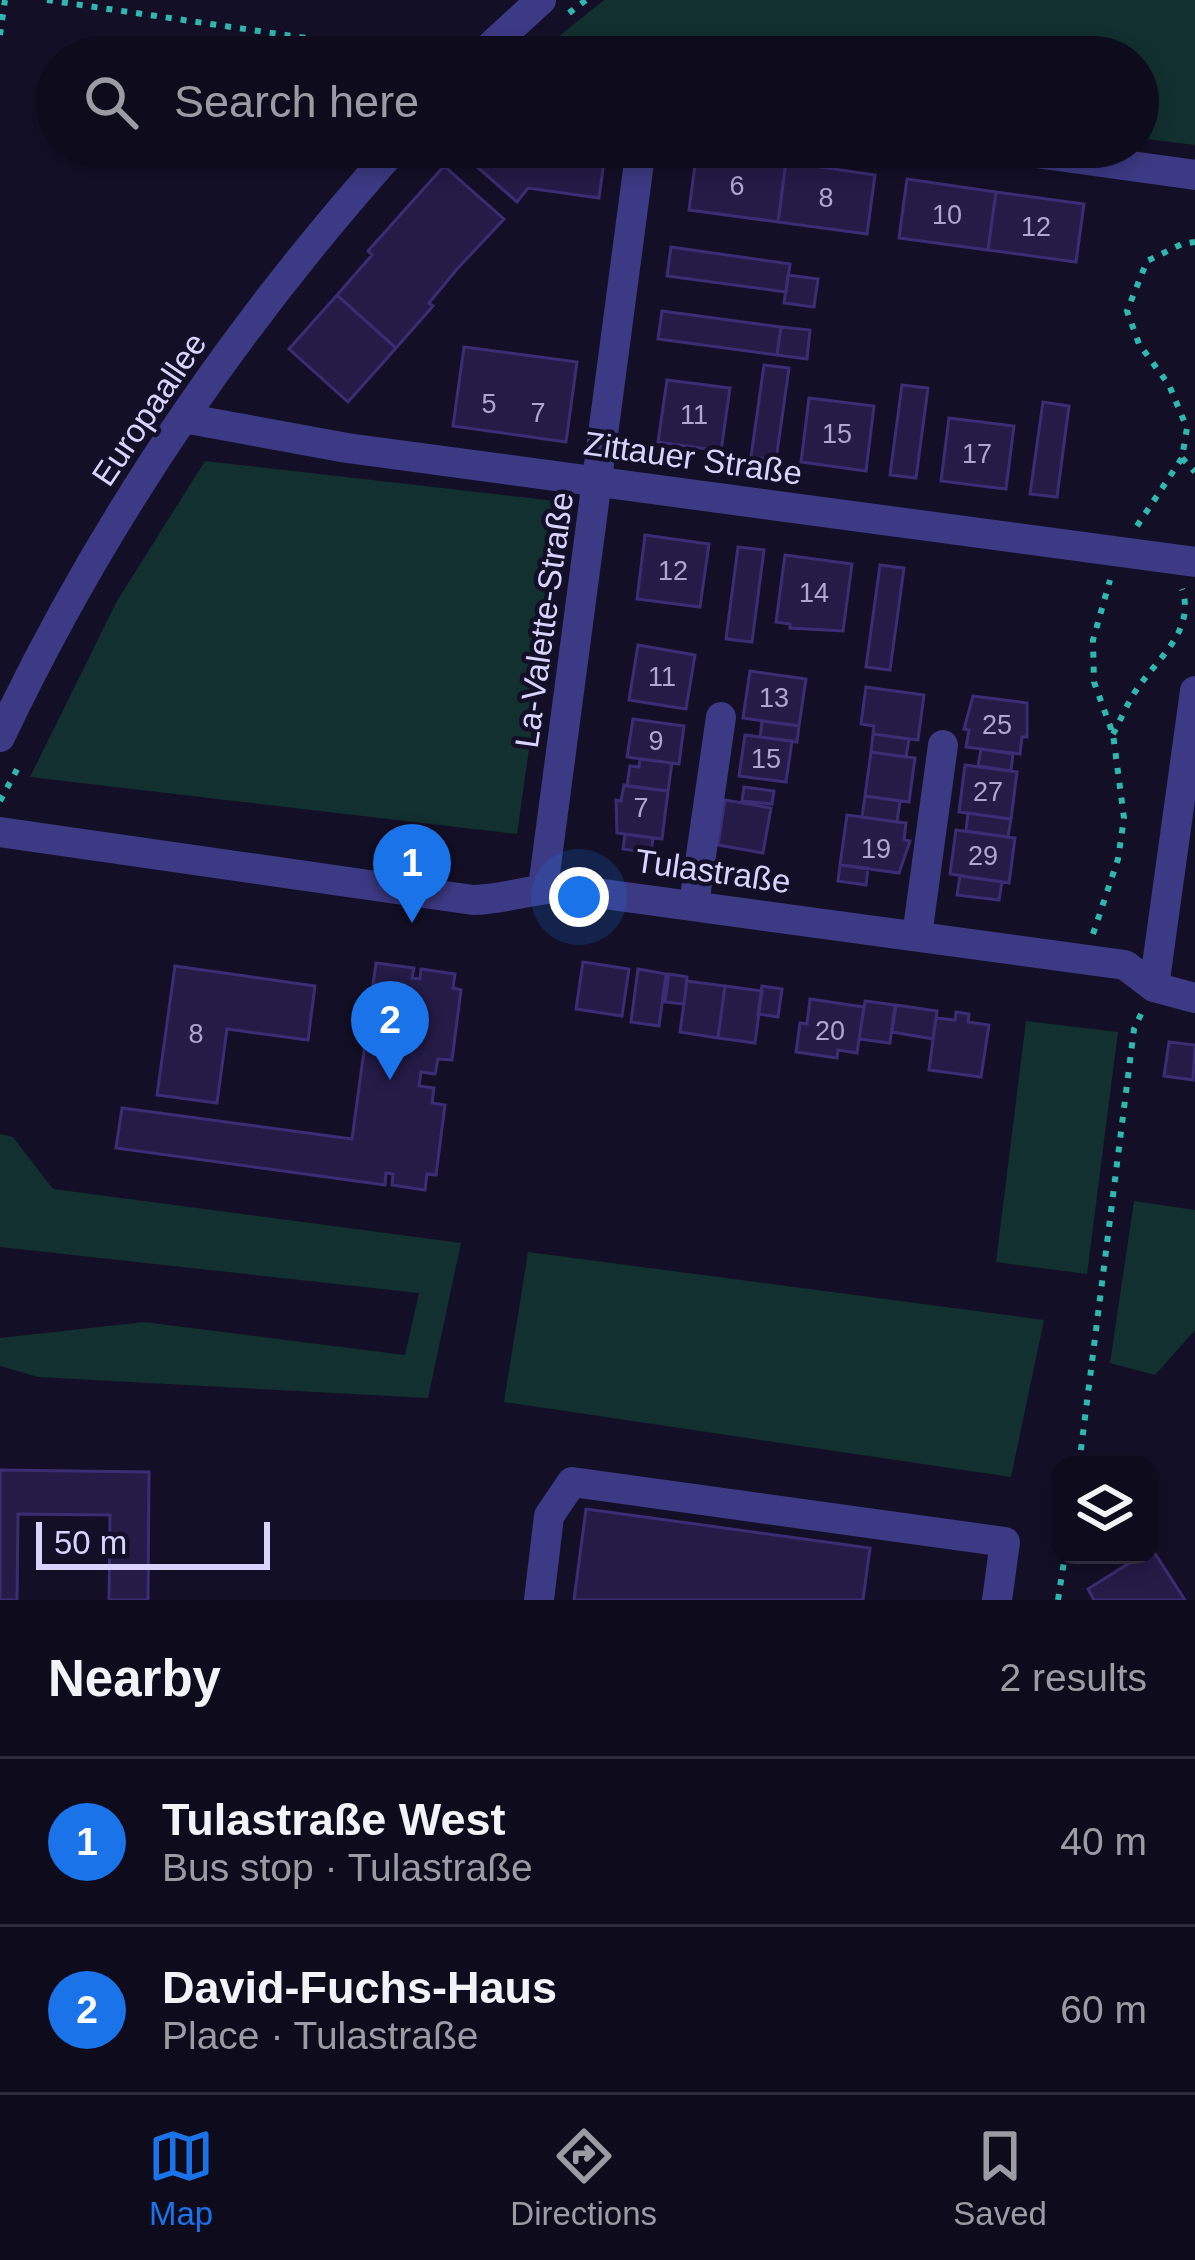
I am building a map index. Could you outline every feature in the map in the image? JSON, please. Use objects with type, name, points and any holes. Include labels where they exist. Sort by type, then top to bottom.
[{"type":"street","points":[[501,36],[541,0]]},
{"type":"street","name":"Europaallee","points":[[0,737],[82,575],[183,418],[288,274],[378,168]]},
{"type":"street","name":"La-Valette-Straße","points":[[543,889],[638,168]]},
{"type":"street","points":[[1144,168],[1195,175]]},
{"type":"street","name":"Zittauer Straße","points":[[183,418],[347,448],[599,481],[1186,571]]},
{"type":"street","points":[[1154,987],[1195,691]]},
{"type":"street","points":[[694,904],[721,717]]},
{"type":"street","points":[[917,936],[943,745]]},
{"type":"street","name":"Tulastraße","points":[[0,832],[473,900],[512,898],[543,889],[694,904],[1125,965],[1154,987],[1195,998]]},
{"type":"street","points":[[539,1600],[549,1516],[572,1482],[1005,1542],[997,1600]]},
{"type":"path","points":[[0,34],[5,0]]},
{"type":"path","points":[[47,0],[293,36]]},
{"type":"path","points":[[412,178],[421,168]]},
{"type":"path","points":[[1182,458],[1195,472]]},
{"type":"path","points":[[1113,734],[1138,687],[1184,630],[1192,606],[1186,571]]},
{"type":"path","points":[[0,801],[22,759]]},
{"type":"path","points":[[1080,1456],[1134,1029],[1154,987]]},
{"type":"path","points":[[1058,1600],[1064,1564]]},
{"type":"green space","points":[[604,0],[1195,0],[1195,145],[1159,141],[1159,36],[559,36]]},
{"type":"green space","points":[[205,461],[564,502],[517,834],[30,777],[117,601]]},
{"type":"green space","points":[[1026,1021],[1118,1032],[1087,1274],[996,1262]]},
{"type":"green space","points":[[0,1134],[13,1137],[53,1189],[461,1243],[428,1398],[38,1377],[0,1366],[0,1338],[144,1322],[405,1355],[419,1293],[0,1247]]},
{"type":"green space","points":[[1134,1201],[1195,1210],[1195,1330],[1155,1375],[1110,1363]]},
{"type":"green space","points":[[528,1252],[1044,1320],[1011,1477],[504,1402]]},
{"type":"building","points":[[442,168],[504,219],[457,269],[429,303],[433,306],[396,348],[337,295],[372,255],[368,251]]},
{"type":"building","points":[[478,168],[603,168],[599,198],[528,188],[517,202]]},
{"type":"building","points":[[695,168],[785,168],[778,222],[689,210]]},
{"type":"building","points":[[785,168],[875,175],[867,234],[778,222]]},
{"type":"building","points":[[907,179],[996,192],[988,250],[899,238]]},
{"type":"building","points":[[996,192],[1084,204],[1076,262],[988,250]]},
{"type":"building","points":[[671,247],[790,264],[786,292],[667,276]]},
{"type":"building","points":[[788,275],[818,279],[814,307],[784,303]]},
{"type":"building","points":[[337,295],[396,348],[348,402],[289,349]]},
{"type":"building","points":[[662,311],[781,327],[777,355],[658,339]]},
{"type":"building","points":[[781,327],[810,330],[807,359],[777,355]]},
{"type":"building","points":[[464,347],[577,362],[566,442],[453,426]]},
{"type":"building","points":[[764,365],[789,368],[776,460],[751,457]]},
{"type":"building","points":[[667,380],[730,388],[721,451],[658,442]]},
{"type":"building","points":[[902,385],[928,388],[916,478],[890,475]]},
{"type":"building","points":[[809,398],[874,406],[866,471],[801,462]]},
{"type":"building","points":[[1043,402],[1069,406],[1057,497],[1030,494]]},
{"type":"building","points":[[949,418],[1014,426],[1006,489],[941,481]]},
{"type":"building","points":[[645,535],[709,544],[700,607],[637,599]]},
{"type":"building","points":[[738,547],[764,550],[752,642],[726,639]]},
{"type":"building","points":[[785,555],[852,564],[843,631],[790,628],[790,624],[776,622]]},
{"type":"building","points":[[880,565],[904,568],[890,670],[866,667]]},
{"type":"building","points":[[638,645],[695,655],[686,709],[629,700]]},
{"type":"building","points":[[750,671],[806,679],[799,726],[743,718]]},
{"type":"building","points":[[866,687],[924,695],[918,740],[873,734],[874,726],[861,724]]},
{"type":"building","points":[[973,696],[1027,703],[1027,737],[1022,737],[1020,754],[966,747],[969,730],[964,729]]},
{"type":"building","points":[[633,719],[684,726],[679,764],[627,757]]},
{"type":"building","points":[[762,721],[799,726],[797,742],[760,737]]},
{"type":"building","points":[[873,734],[909,739],[906,757],[871,752]]},
{"type":"building","points":[[745,735],[792,741],[786,782],[739,776]]},
{"type":"building","points":[[981,749],[1013,754],[1011,771],[978,766]]},
{"type":"building","points":[[871,752],[915,758],[909,802],[865,796]]},
{"type":"building","points":[[640,759],[672,763],[668,791],[627,786],[630,766],[639,767]]},
{"type":"building","points":[[965,765],[1017,772],[1011,819],[959,812]]},
{"type":"building","points":[[624,785],[668,791],[662,839],[617,833],[616,800],[621,801]]},
{"type":"building","points":[[744,787],[774,791],[772,804],[742,801]]},
{"type":"building","points":[[865,796],[900,801],[897,822],[862,817]]},
{"type":"building","points":[[725,800],[771,808],[763,853],[718,845]]},
{"type":"building","points":[[968,813],[1011,819],[1008,837],[966,831]]},
{"type":"building","points":[[847,815],[906,823],[904,840],[910,841],[899,873],[840,865]]},
{"type":"building","points":[[956,830],[1015,838],[1009,883],[950,874]]},
{"type":"building","points":[[625,834],[653,838],[651,853],[623,849]]},
{"type":"building","points":[[840,865],[868,868],[866,885],[838,881]]},
{"type":"building","points":[[960,876],[1002,882],[999,900],[957,895]]},
{"type":"building","points":[[583,962],[629,969],[622,1016],[576,1009]]},
{"type":"building","points":[[376,963],[414,968],[412,978],[420,979],[421,969],[455,974],[453,988],[461,990],[452,1060],[438,1059],[435,1074],[421,1072],[419,1086],[434,1088],[432,1103],[445,1105],[436,1175],[427,1174],[425,1190],[392,1185],[393,1174],[386,1173],[385,1185],[116,1148],[122,1108],[352,1139]]},
{"type":"building","points":[[175,966],[315,986],[308,1040],[227,1029],[217,1103],[157,1095]]},
{"type":"building","points":[[638,969],[666,974],[659,1026],[631,1022]]},
{"type":"building","points":[[669,974],[687,977],[684,1004],[665,1002]]},
{"type":"building","points":[[687,981],[725,986],[718,1038],[680,1032]]},
{"type":"building","points":[[725,986],[762,991],[755,1043],[718,1038]]},
{"type":"building","points":[[762,986],[782,989],[778,1017],[758,1014]]},
{"type":"building","points":[[810,999],[864,1007],[857,1053],[838,1050],[837,1058],[796,1052]]},
{"type":"building","points":[[865,1001],[895,1005],[890,1043],[859,1039]]},
{"type":"building","points":[[896,1005],[937,1011],[933,1039],[892,1032]]},
{"type":"building","points":[[956,1012],[969,1014],[968,1022],[989,1025],[981,1077],[929,1070],[936,1018],[955,1020]]},
{"type":"building","points":[[1169,1042],[1195,1045],[1193,1080],[1164,1076]]},
{"type":"building","points":[[0,1470],[149,1472],[148,1600],[109,1600],[110,1515],[18,1514],[17,1600],[0,1600]]},
{"type":"building","points":[[586,1509],[870,1548],[863,1600],[574,1600]]},
{"type":"building","points":[[1159,1560],[1185,1600],[1094,1600],[1088,1589],[1128,1564],[1159,1564]]},
{"type":"place","name":"Tulastraße West","points":[[412,923]]},
{"type":"place","name":"David-Fuchs-Haus","points":[[390,1080]]}]
